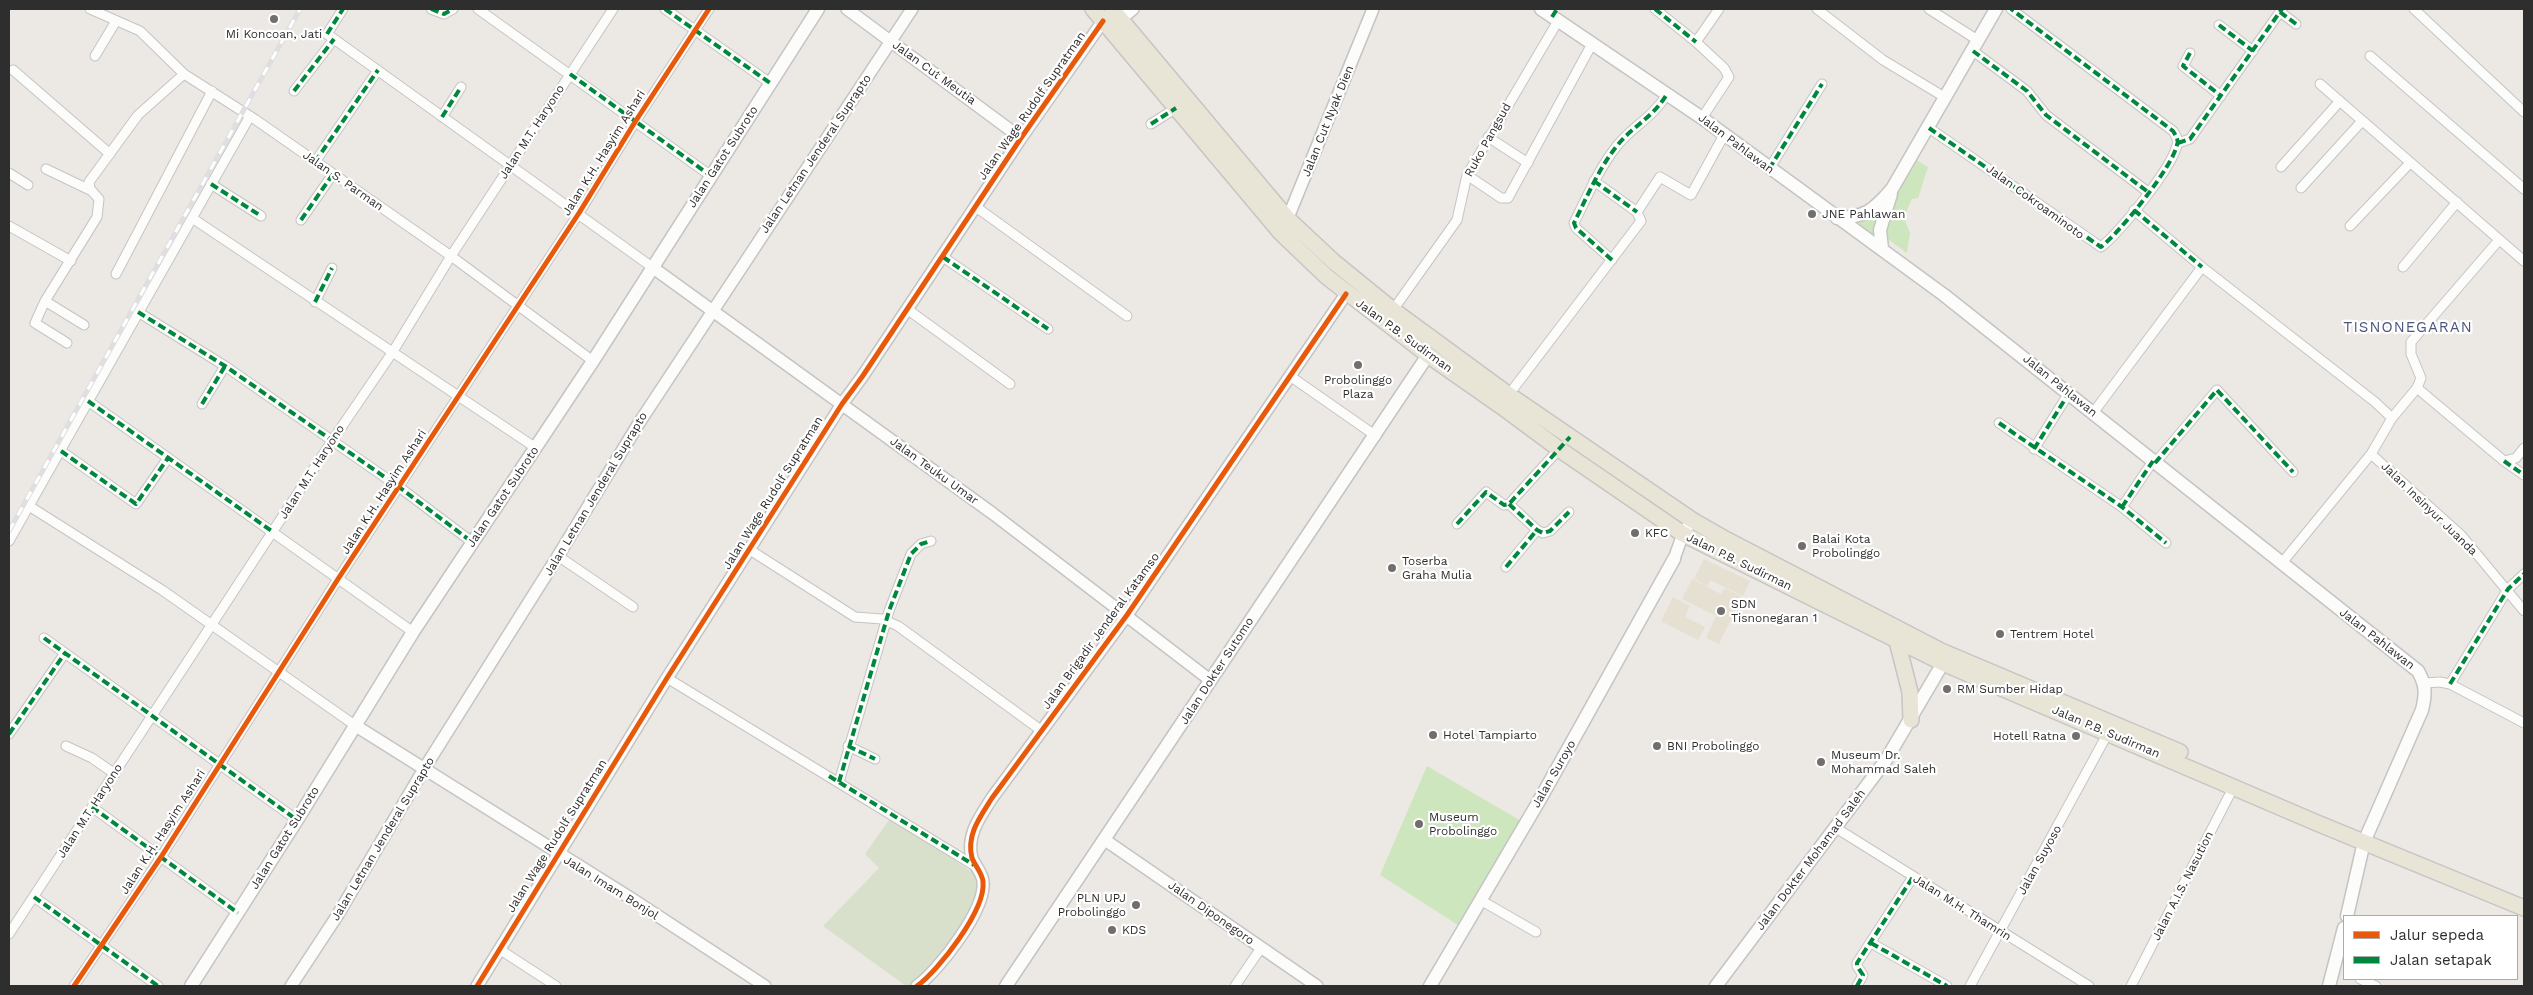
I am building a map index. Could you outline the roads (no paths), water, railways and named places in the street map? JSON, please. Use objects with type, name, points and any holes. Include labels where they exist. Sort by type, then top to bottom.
[{"type":"main road","name":"Jalan Gatot Subroto","points":[[191,986],[356,726],[412,632],[536,448],[818,9]]},
{"type":"main road","name":"Jalan P.B. Sudirman","points":[[1093,9],[1176,108],[1346,294],[1428,355],[1570,436],[1698,523],[1781,575],[1897,641],[1946,658],[2366,837],[2524,908]]},
{"type":"main road","name":"Jalan Pahlawan","points":[[1541,9],[1556,16],[1592,44],[1702,118],[1769,169],[1882,249],[2009,345],[2281,564],[2404,658],[2418,671],[2425,683],[2422,710],[2366,837],[2347,915]]},
{"type":"main road","points":[[1837,218],[1856,217],[1866,214],[1879,204],[1892,189],[1929,128],[1996,9]]},
{"type":"main road","name":"Jalan P.B. Sudirman","points":[[1116,14],[1284,226],[1334,262],[1505,400],[1559,449],[1688,537],[1781,575],[1946,658],[2108,733],[2234,786],[2524,898]]},
{"type":"main road","points":[[1882,249],[1881,224],[1892,189]]},
{"type":"main road","name":"Jalan Dokter Sutomo","points":[[1006,986],[1105,840],[1346,475],[1376,436],[1428,355]]},
{"type":"main road","name":"Jalan Suroyo","points":[[1430,986],[1482,901],[1612,674],[1674,559]]},
{"type":"main road","points":[[1897,641],[1910,692],[1911,720]]},
{"type":"main road","name":"Jalan Dokter Mohamad Saleh","points":[[1716,986],[1886,760],[1946,658]]},
{"type":"main road","points":[[2329,986],[2340,970],[2343,938]]},
{"type":"street","name":"Jalan S. Parman","points":[[90,9],[147,37],[184,74],[253,118],[451,256],[518,304],[592,361]]},
{"type":"street","points":[[343,9],[327,34],[580,213],[652,267]]},
{"type":"street","points":[[431,9],[444,14],[453,9]]},
{"type":"street","points":[[478,9],[711,176]]},
{"type":"street","name":"Jalan M.T. Haryono","points":[[9,934],[332,441],[392,353],[451,256],[612,9]]},
{"type":"street","points":[[665,9],[770,83]]},
{"type":"street","name":"Jalan K.H. Hasyim Ashari","points":[[74,986],[161,857],[338,579],[518,304],[580,213],[635,122],[709,9]]},
{"type":"street","name":"Jalan Cut Meutia","points":[[846,9],[1021,138]]},
{"type":"street","name":"Jalan Letnan Jenderal Suprapto","points":[[291,986],[371,861],[424,769],[639,423],[712,309],[912,9]]},
{"type":"street","points":[[1116,14],[1133,9]]},
{"type":"street","name":"Jalan Cut Nyak Dien","points":[[1284,226],[1373,9]]},
{"type":"street","points":[[1655,9],[1696,42],[1729,75],[1702,118]]},
{"type":"street","points":[[1696,42],[1720,9]]},
{"type":"street","points":[[1817,9],[1883,60],[1946,98]]},
{"type":"street","points":[[1928,9],[1976,46],[2027,91],[2046,115],[2148,192]]},
{"type":"street","points":[[2010,9],[2173,131],[2178,143]]},
{"type":"street","points":[[2414,9],[2524,112]]},
{"type":"street","points":[[2296,24],[2281,10],[2190,139],[2178,143],[2165,169],[2134,210],[2202,267],[2375,402],[2392,418]]},
{"type":"street","name":"Ruko Pangsud","points":[[1393,310],[1457,220],[1467,175],[1556,16]]},
{"type":"street","points":[[95,56],[116,21]]},
{"type":"street","name":"Jalan Wage Rudolf Supratman","points":[[477,986],[667,678],[842,404],[943,257],[1021,138],[1103,21]]},
{"type":"street","points":[[2219,26],[2253,51]]},
{"type":"street","points":[[294,90],[334,39]]},
{"type":"street","points":[[1467,175],[1504,199],[1512,193],[1592,44]]},
{"type":"street","points":[[2190,52],[2183,66],[2221,96]]},
{"type":"street","points":[[2370,56],[2524,189]]},
{"type":"street","points":[[13,70],[110,154]]},
{"type":"street","points":[[315,162],[378,70]]},
{"type":"street","points":[[67,343],[35,324],[45,301],[97,217],[99,199],[88,186],[89,182],[143,109],[184,74]]},
{"type":"street","points":[[1769,169],[1822,84]]},
{"type":"street","points":[[2320,84],[2524,261]]},
{"type":"street","points":[[442,117],[462,87]]},
{"type":"street","points":[[116,274],[212,91]]},
{"type":"street","points":[[1612,260],[1575,226],[1594,181],[1617,146],[1630,132],[1648,120],[1666,94]]},
{"type":"street","points":[[2282,167],[2340,101]]},
{"type":"street","points":[[1151,124],[1176,108]]},
{"type":"street","points":[[9,542],[211,184],[253,118]]},
{"type":"street","points":[[2301,188],[2362,120]]},
{"type":"street","name":"Jalan Cokroaminoto","points":[[1929,128],[2099,246],[2102,246],[2134,210]]},
{"type":"street","points":[[1637,212],[1660,177],[1691,195],[1724,135]]},
{"type":"street","points":[[1488,137],[1528,163]]},
{"type":"street","points":[[2350,226],[2410,163]]},
{"type":"street","points":[[46,169],[92,191]]},
{"type":"street","points":[[9,173],[28,185]]},
{"type":"street","points":[[301,220],[333,174]]},
{"type":"street","points":[[1505,400],[1640,221],[1637,212],[1594,181]]},
{"type":"street","points":[[211,184],[261,216]]},
{"type":"street","points":[[2403,267],[2457,202]]},
{"type":"street","points":[[976,207],[1127,316]]},
{"type":"street","points":[[192,218],[536,448]]},
{"type":"street","points":[[9,226],[71,261]]},
{"type":"street","points":[[2281,564],[2371,454],[2392,418],[2418,388],[2421,378],[2411,354],[2411,342],[2499,240]]},
{"type":"street","points":[[943,257],[1048,329]]},
{"type":"street","name":"Jalan Teuku Umar","points":[[652,267],[842,404],[1127,615],[1210,680]]},
{"type":"street","points":[[2093,413],[2202,267]]},
{"type":"street","points":[[315,302],[332,268]]},
{"type":"street","name":"Jalan Brigadir Jenderal Katamso","points":[[917,986],[929,977],[957,940],[977,905],[983,882],[970,861],[971,840],[975,826],[992,798],[1127,615],[1346,294]]},
{"type":"street","points":[[45,301],[84,325]]},
{"type":"street","points":[[907,309],[1010,384]]},
{"type":"street","points":[[138,312],[226,366],[399,487],[472,542]]},
{"type":"street","points":[[202,404],[226,366]]},
{"type":"street","points":[[1290,376],[1376,436]]},
{"type":"street","points":[[2418,388],[2504,461],[2524,475]]},
{"type":"street","points":[[2122,508],[2154,462],[2217,390],[2293,472]]},
{"type":"street","points":[[2034,449],[2069,393]]},
{"type":"street","points":[[88,401],[412,632]]},
{"type":"street","points":[[1999,423],[2122,508],[2166,543]]},
{"type":"street","points":[[1457,524],[1486,492],[1504,505],[1510,504],[1570,436]]},
{"type":"street","points":[[2504,461],[2516,458],[2524,448]]},
{"type":"street","points":[[60,451],[136,504],[168,458]]},
{"type":"street","name":"Jalan Insinyur Juanda","points":[[2371,454],[2461,535],[2508,589],[2524,611]]},
{"type":"street","points":[[1510,504],[1537,530],[1543,533],[1550,531],[1569,512]]},
{"type":"street","points":[[29,506],[162,590],[356,726]]},
{"type":"street","name":"Jalan Suroyo","points":[[1674,559],[1698,523]]},
{"type":"street","points":[[1506,567],[1537,530]]},
{"type":"street","points":[[834,779],[848,746],[881,619],[911,554],[920,544],[931,541]]},
{"type":"street","points":[[750,550],[855,617],[881,619],[934,651],[1042,731]]},
{"type":"street","points":[[558,556],[633,607]]},
{"type":"street","points":[[2446,683],[2508,589],[2524,574]]},
{"type":"street","points":[[44,638],[297,820]]},
{"type":"street","points":[[9,734],[65,653]]},
{"type":"street","points":[[667,678],[970,861]]},
{"type":"street","points":[[2425,683],[2446,683],[2524,723]]},
{"type":"street","name":"Jalan Imam Bonjol","points":[[356,726],[558,855],[632,899],[764,986]]},
{"type":"street","name":"Jalan Suyoso","points":[[1970,986],[2108,733]]},
{"type":"street","points":[[66,746],[92,758],[115,774]]},
{"type":"street","points":[[848,746],[875,759]]},
{"type":"street","name":"Jalan A.I.S. Nasution","points":[[2132,986],[2234,786]]},
{"type":"street","points":[[92,807],[238,913]]},
{"type":"street","name":"Jalan M.H. Thamrin","points":[[1836,828],[2089,986]]},
{"type":"street","name":"Jalan Diponegoro","points":[[1105,840],[1317,986]]},
{"type":"street","points":[[1857,986],[1863,975],[1856,964],[1913,877]]},
{"type":"street","points":[[34,897],[158,986]]},
{"type":"street","points":[[1482,901],[1536,932]]},
{"type":"street","points":[[1871,943],[1947,986]]},
{"type":"street","points":[[499,948],[556,986]]},
{"type":"street","points":[[1235,986],[1261,948]]},
{"type":"street","points":[[2362,980],[2376,986]]},
{"type":"railway","points":[[9,531],[300,9]]},
{"type":"place","name":"Mi Koncoan, Jati","points":[[274,19]]},
{"type":"place","name":"JNE Pahlawan","points":[[1812,214]]},
{"type":"place","name":"Probolinggo Plaza","points":[[1358,365]]},
{"type":"place","name":"KFC","points":[[1635,533]]},
{"type":"place","name":"Balai Kota Probolinggo","points":[[1802,546]]},
{"type":"place","name":"Toserba Graha Mulia","points":[[1392,568]]},
{"type":"place","name":"SDN Tisnonegaran 1","points":[[1721,611]]},
{"type":"place","name":"Tentrem Hotel","points":[[2000,634]]},
{"type":"place","name":"RM Sumber Hidap","points":[[1947,689]]},
{"type":"place","name":"Hotel Tampiarto","points":[[1433,735]]},
{"type":"place","name":"Hotell Ratna","points":[[2076,736]]},
{"type":"place","name":"BNI Probolinggo","points":[[1657,746]]},
{"type":"place","name":"Museum Dr. Mohammad Saleh","points":[[1821,762]]},
{"type":"place","name":"Museum Probolinggo","points":[[1419,824]]},
{"type":"place","name":"PLN UPJ Probolinggo","points":[[1136,905]]},
{"type":"place","name":"KDS","points":[[1112,930]]},
{"type":"district","name":"TISNONEGARAN","points":[[2408,328]]}]
